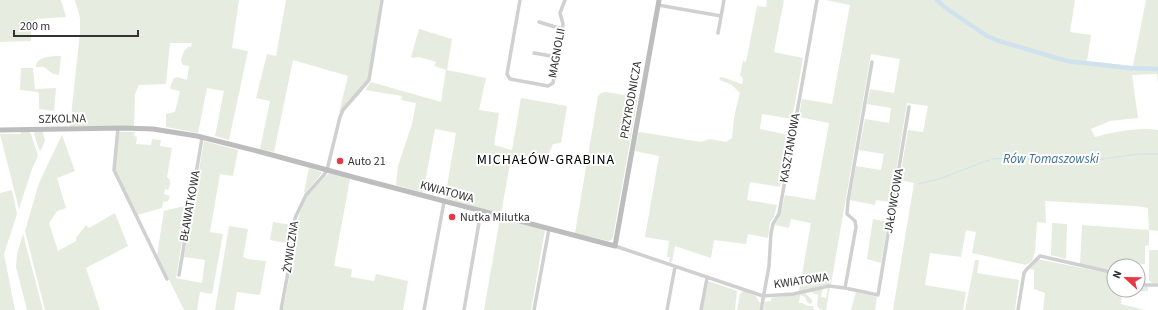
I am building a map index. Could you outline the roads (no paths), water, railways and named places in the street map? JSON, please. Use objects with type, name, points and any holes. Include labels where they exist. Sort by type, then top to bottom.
[{"type":"street","points":[[326,170],[343,110],[369,80],[382,0]]},
{"type":"street","name":"MAGNOLII","points":[[520,0],[507,74],[510,79],[550,85],[553,83],[563,23],[560,16],[564,0]]},
{"type":"street","points":[[718,33],[724,0]]},
{"type":"street","name":"KASZTANOWA","points":[[761,310],[769,266],[771,233],[773,224],[779,214],[817,0]]},
{"type":"street","name":"PRZYRODNICZA","points":[[615,246],[658,3],[721,16]]},
{"type":"street","points":[[539,22],[562,29]]},
{"type":"street","points":[[534,53],[557,57]]},
{"type":"street","points":[[845,288],[856,227],[855,221],[847,214],[848,201],[872,62]]},
{"type":"street","name":"JAŁOWCOWA","points":[[878,295],[909,107]]},
{"type":"street","points":[[118,128],[114,170],[167,279]]},
{"type":"street","name":"KWIATOWA","points":[[124,128],[163,131],[202,138],[261,152],[444,202],[615,246],[763,296],[793,294],[826,286],[845,288],[878,295]]},
{"type":"street","name":"SZKOLNA","points":[[0,130],[124,128]]},
{"type":"street","name":"BŁAWATKOWA","points":[[179,275],[202,138]]},
{"type":"street","name":"ŻYWICZNA","points":[[281,310],[294,240],[295,218],[306,195],[326,170]]},
{"type":"street","points":[[424,310],[444,202]]},
{"type":"street","points":[[464,310],[481,211]]},
{"type":"street","points":[[534,310],[549,229]]},
{"type":"street","points":[[1018,310],[1026,270],[1040,256],[1106,271]]},
{"type":"street","points":[[667,310],[675,267]]},
{"type":"street","points":[[701,310],[707,278]]},
{"type":"street","points":[[1146,285],[1158,285]]},
{"type":"waterway","points":[[937,0],[943,6],[987,36],[999,41],[1067,61],[1129,68],[1158,69]]},
{"type":"waterway","name":"Rów Tomaszowski","points":[[992,159],[1014,158],[1088,161],[1138,154],[1158,154]]},
{"type":"waterway","name":"Rów Tomaszowski","points":[[918,184],[939,179],[989,160]]},
{"type":"place","name":"Auto 21","points":[[340,161]]},
{"type":"place","name":"Nutka Milutka","points":[[452,217]]},
{"type":"district","name":"MICHAŁÓW-GRABINA","points":[[546,160]]}]
